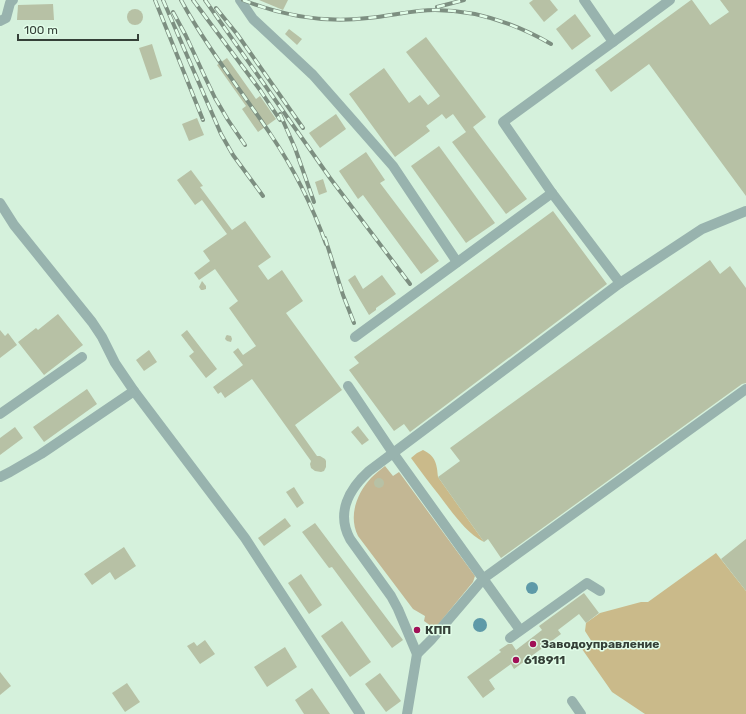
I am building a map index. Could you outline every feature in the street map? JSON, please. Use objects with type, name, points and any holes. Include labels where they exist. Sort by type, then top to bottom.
[{"type":"lane","points":[[0,21],[6,18],[10,3],[14,0]]},
{"type":"lane","points":[[240,0],[253,19],[313,75],[393,166],[457,262]]},
{"type":"lane","points":[[586,0],[613,42]]},
{"type":"lane","points":[[620,284],[552,192],[503,122],[670,0]]},
{"type":"lane","points":[[355,337],[552,192]]},
{"type":"lane","points":[[0,203],[14,224],[92,322],[102,337],[115,363],[134,391],[244,538],[360,714]]},
{"type":"lane","points":[[407,714],[417,654],[391,596],[346,532],[344,513],[348,500],[356,485],[369,471],[620,284],[702,229],[746,211]]},
{"type":"lane","points":[[0,414],[82,357]]},
{"type":"lane","points":[[348,386],[393,453],[520,630]]},
{"type":"lane","points":[[417,654],[431,640],[484,578],[746,390]]},
{"type":"lane","points":[[0,477],[41,454],[134,391]]},
{"type":"lane","points":[[510,638],[587,583],[600,591]]},
{"type":"lane","points":[[572,701],[581,714]]},
{"type":"shaded area","points":[[423,450],[431,455],[435,461],[438,477],[484,542],[471,533],[459,521],[411,458]]},
{"type":"shaded area","points":[[385,466],[393,476],[399,472],[475,576],[473,582],[434,628],[424,621],[425,616],[413,609],[358,536],[355,528],[354,513],[358,498],[371,478]]},
{"type":"shaded area","points":[[716,553],[746,591],[746,714],[645,714],[612,692],[582,649],[592,642],[585,631],[586,623],[600,613],[641,602],[648,602]]},
{"type":"water","points":[[534,582],[537,583],[537,593],[530,594],[527,593],[526,586],[527,583]]},
{"type":"water","points":[[480,618],[485,620],[487,625],[485,630],[480,632],[475,630],[473,625],[475,620]]},
{"type":"building","points":[[259,0],[288,0],[283,10]]},
{"type":"building","points":[[533,0],[550,0],[558,10],[544,22],[529,3]]},
{"type":"building","points":[[691,0],[710,25],[729,12],[720,0],[746,0],[746,196],[649,64],[611,92],[595,70]]},
{"type":"building","points":[[53,4],[54,20],[17,20],[18,5]]},
{"type":"building","points":[[132,9],[138,9],[143,14],[141,23],[138,25],[132,25],[127,20],[127,14]]},
{"type":"building","points":[[575,14],[591,36],[572,50],[556,29]]},
{"type":"building","points":[[289,29],[302,39],[297,45],[285,34]]},
{"type":"building","points":[[426,37],[486,117],[473,127],[527,199],[506,214],[452,142],[466,132],[453,114],[446,119],[442,114],[426,126],[430,131],[395,157],[349,94],[384,68],[409,103],[420,95],[428,105],[440,96],[406,52]]},
{"type":"building","points":[[152,44],[162,76],[150,80],[139,48]]},
{"type":"building","points":[[227,58],[256,99],[260,96],[276,119],[258,132],[242,109],[246,106],[217,65]]},
{"type":"building","points":[[336,114],[346,129],[320,148],[309,133]]},
{"type":"building","points":[[197,118],[204,135],[189,141],[182,124]]},
{"type":"building","points":[[439,146],[495,223],[466,243],[411,166]]},
{"type":"building","points":[[366,152],[385,180],[380,183],[439,261],[421,274],[363,195],[358,199],[339,171]]},
{"type":"building","points":[[191,170],[203,186],[200,187],[232,230],[245,221],[271,257],[258,266],[268,280],[282,270],[303,301],[286,313],[342,390],[295,425],[317,456],[325,459],[326,467],[324,471],[315,471],[311,468],[311,461],[252,379],[225,398],[221,392],[218,394],[213,387],[243,365],[233,352],[238,348],[243,355],[256,346],[229,308],[238,301],[215,269],[199,280],[194,273],[210,261],[203,251],[227,234],[202,200],[195,205],[177,180]]},
{"type":"building","points":[[323,179],[327,192],[319,195],[315,182]]},
{"type":"building","points":[[553,211],[607,284],[410,432],[404,424],[394,431],[349,370],[359,363],[354,357]]},
{"type":"building","points":[[710,260],[720,274],[730,266],[746,288],[746,383],[742,384],[501,558],[488,539],[484,542],[438,477],[460,461],[450,448]]},
{"type":"building","points":[[355,275],[363,289],[382,275],[396,294],[376,308],[376,310],[369,315],[348,280]]},
{"type":"building","points":[[202,281],[206,286],[206,289],[201,290],[199,287]]},
{"type":"building","points":[[58,314],[83,345],[44,375],[18,342],[36,328],[38,330]]},
{"type":"building","points":[[0,330],[5,336],[8,333],[17,345],[0,358]]},
{"type":"building","points":[[187,330],[217,369],[206,378],[189,356],[194,352],[181,335]]},
{"type":"building","points":[[227,335],[231,336],[231,342],[225,339]]},
{"type":"building","points":[[149,350],[157,362],[144,371],[136,360]]},
{"type":"building","points":[[87,389],[97,404],[44,442],[33,427]]},
{"type":"building","points":[[358,426],[369,440],[362,445],[351,432]]},
{"type":"building","points":[[15,427],[23,438],[0,455],[0,438]]},
{"type":"building","points":[[377,478],[381,478],[384,483],[381,488],[377,488],[374,485],[374,481]]},
{"type":"building","points":[[294,487],[304,503],[297,508],[286,492]]},
{"type":"building","points":[[285,518],[291,526],[264,546],[258,538]]},
{"type":"building","points":[[315,523],[403,640],[392,648],[332,567],[329,568],[302,532]]},
{"type":"building","points":[[746,539],[746,591],[721,559]]},
{"type":"building","points":[[124,547],[136,566],[115,580],[110,572],[92,585],[84,574]]},
{"type":"building","points":[[301,574],[322,605],[309,614],[288,583]]},
{"type":"building","name":"Заводоуправление","points":[[584,593],[599,613],[586,623],[579,614],[558,630],[561,634],[514,669],[511,664],[489,680],[495,689],[483,698],[467,677],[501,652],[499,650],[508,644],[512,644],[516,650],[542,630],[539,626]]},
{"type":"building","points":[[342,621],[371,662],[350,677],[321,636]]},
{"type":"building","points":[[205,640],[215,654],[200,664],[187,646],[194,642],[197,646]]},
{"type":"building","points":[[285,647],[297,667],[267,687],[254,667]]},
{"type":"building","points":[[0,672],[11,686],[0,695]]},
{"type":"building","points":[[380,673],[401,701],[386,712],[365,684]]},
{"type":"building","points":[[127,683],[140,702],[125,712],[112,693]]},
{"type":"building","points":[[312,688],[330,714],[304,714],[295,700]]},
{"type":"railway","points":[[155,0],[203,120]]},
{"type":"railway","points":[[163,0],[221,134],[233,155],[263,196]]},
{"type":"railway","points":[[181,0],[213,52],[260,118],[295,174],[309,201],[326,244]]},
{"type":"railway","points":[[193,0],[260,90],[280,120]]},
{"type":"railway","points":[[205,0],[330,178],[410,284]]},
{"type":"railway","points":[[243,0],[258,6],[289,14],[336,20],[377,17],[427,10],[466,12],[510,24],[551,44]]},
{"type":"railway","points":[[437,7],[464,0]]},
{"type":"railway","points":[[216,8],[237,34],[303,128]]},
{"type":"railway","points":[[173,12],[215,98],[245,145]]},
{"type":"railway","points":[[280,114],[295,148],[314,202]]},
{"type":"railway","points":[[325,238],[343,295],[354,323]]},
{"type":"place","name":"КПП","points":[[417,630]]},
{"type":"place","name":"Заводоуправление","points":[[533,644]]},
{"type":"place","name":"618911","points":[[516,660]]}]
